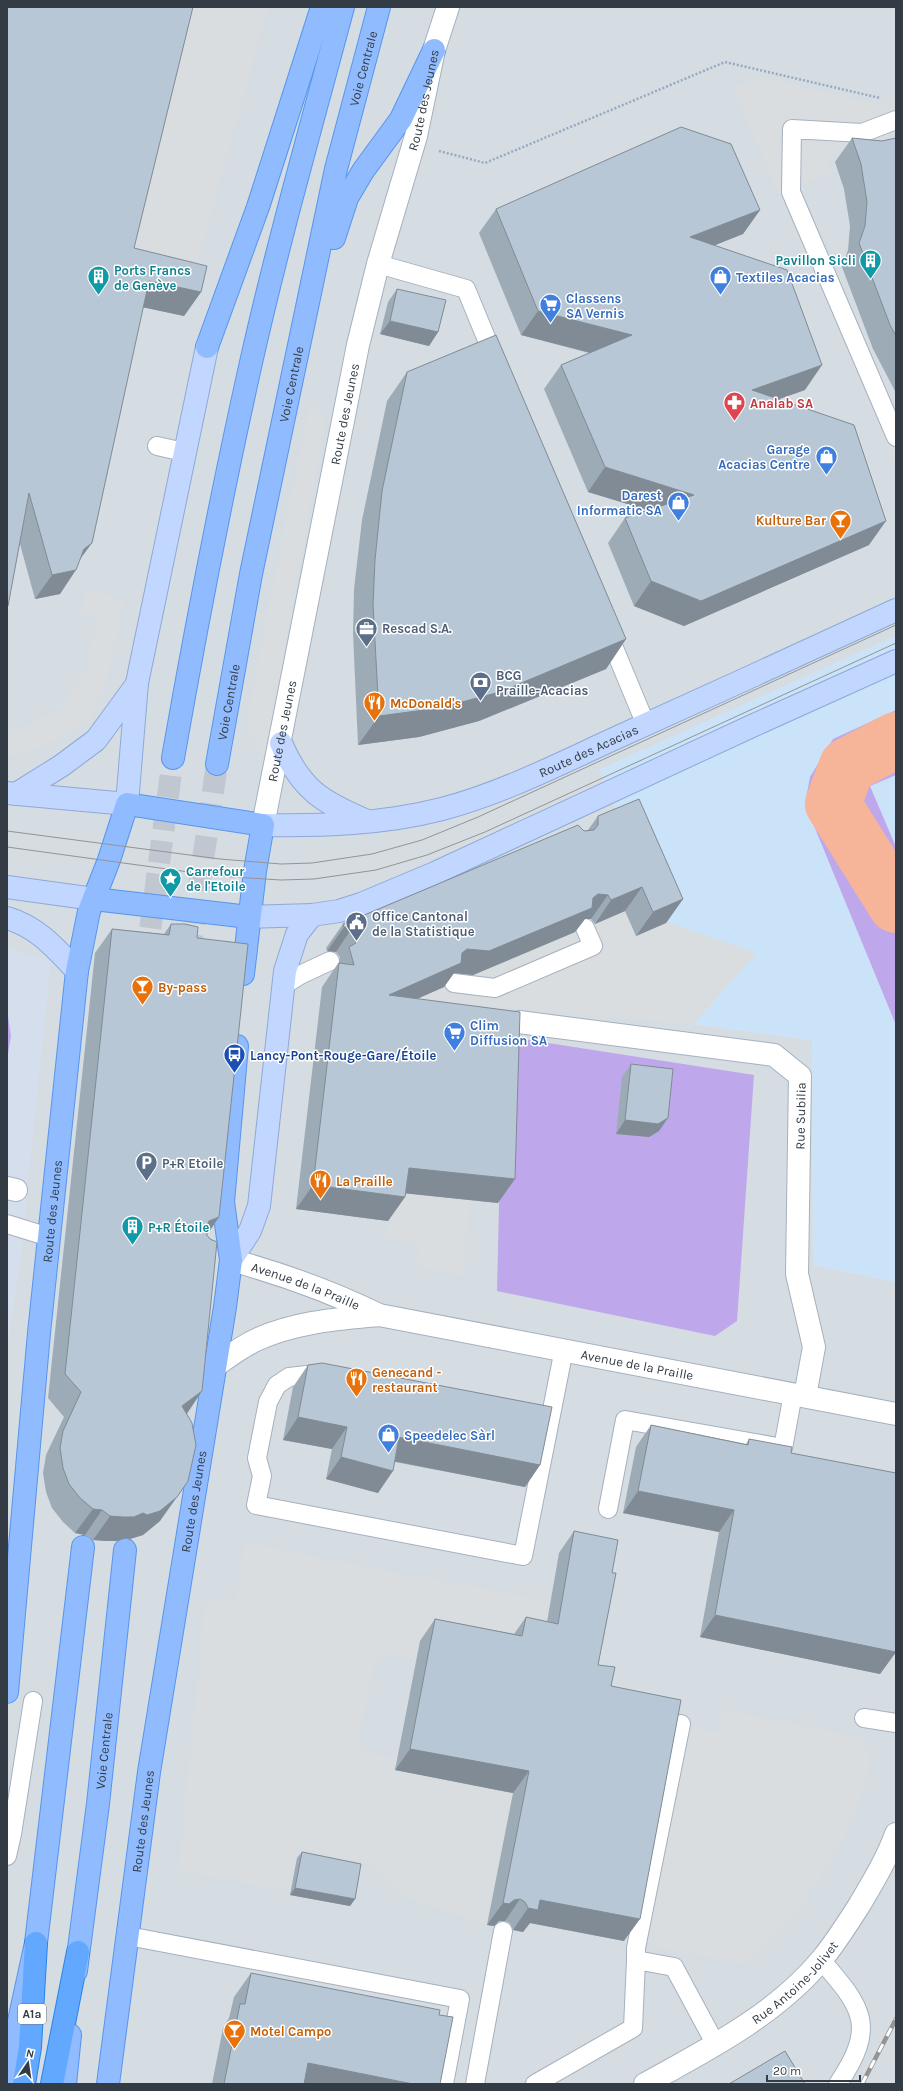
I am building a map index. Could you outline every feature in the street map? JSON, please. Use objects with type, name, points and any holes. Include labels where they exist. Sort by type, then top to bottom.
[{"type":"highway","name":"A1a","points":[[24,2084],[30,2047],[36,1943]]},
{"type":"highway","points":[[52,2084],[78,1952]]},
{"type":"main road","points":[[94,899],[109,860],[127,804],[137,683],[207,347],[258,207],[322,7]]},
{"type":"main road","points":[[173,758],[210,554],[250,365],[289,207],[343,7]]},
{"type":"main road","name":"Voie Centrale","points":[[217,764],[251,574],[291,379],[336,169],[379,7]]},
{"type":"main road","points":[[291,379],[347,198],[363,171],[401,119],[434,50]]},
{"type":"main road","name":"Route des Acacias","points":[[263,825],[311,827],[370,822],[441,809],[467,801],[554,766],[896,610]]},
{"type":"main road","points":[[7,887],[94,899],[249,917],[312,915],[340,912],[435,873],[568,822],[896,661]]},
{"type":"main road","points":[[11,793],[61,766],[96,740],[137,683]]},
{"type":"main road","points":[[281,743],[297,775],[318,796],[339,809],[370,822]]},
{"type":"main road","points":[[11,793],[127,804],[263,825],[249,917],[241,991]]},
{"type":"main road","name":"Route des Jeunes","points":[[7,1692],[12,1566],[56,1238],[78,971],[90,911],[94,899]]},
{"type":"main road","points":[[209,1256],[231,1260],[250,1231],[258,1206],[285,971],[297,934],[312,915]]},
{"type":"main road","points":[[7,918],[22,922],[34,929],[50,942],[78,971]]},
{"type":"main road","name":"Route des Jeunes","points":[[108,2084],[149,1772],[231,1260],[223,1202],[238,1029]]},
{"type":"main road","points":[[7,2076],[36,1943],[83,1547]]},
{"type":"main road","name":"Voie Centrale","points":[[65,2084],[78,1952],[98,1804],[125,1550]]},
{"type":"street","name":"Route des Jeunes","points":[[263,825],[281,743],[356,358],[378,264],[414,145],[434,50],[448,7]]},
{"type":"street","name":"Rue Subilia","points":[[519,1022],[774,1055],[800,1076],[797,1274],[814,1347],[799,1395]]},
{"type":"street","name":"Avenue de la Praille","points":[[231,1260],[272,1271],[353,1302],[379,1315],[564,1349],[896,1414]]},
{"type":"street","name":"Avenue de la Praille","points":[[215,1366],[246,1345],[267,1335],[324,1321],[379,1315]]},
{"type":"street","name":"Rue Antoine-Jolivet","points":[[645,2084],[716,2045],[784,1996],[821,1960],[874,1881],[896,1834]]},
{"type":"lane","points":[[896,120],[862,133],[792,130],[791,192],[896,437]]},
{"type":"lane","points":[[378,264],[466,289],[502,377]]},
{"type":"lane","points":[[156,446],[184,452]]},
{"type":"lane","points":[[602,619],[646,725]]},
{"type":"lane","points":[[454,982],[495,988],[593,946],[585,928]]},
{"type":"lane","points":[[284,985],[300,975],[330,961]]},
{"type":"lane","points":[[7,1224],[56,1238]]},
{"type":"lane","points":[[338,1381],[307,1375],[289,1377],[278,1385],[268,1402],[257,1458],[262,1476],[256,1506],[523,1556],[564,1349]]},
{"type":"lane","points":[[608,1510],[625,1420],[783,1448],[799,1395]]},
{"type":"lane","points":[[511,1413],[550,1420]]},
{"type":"lane","points":[[7,1856],[12,1834],[33,1701]]},
{"type":"lane","points":[[864,1718],[896,1723]]},
{"type":"lane","points":[[535,2084],[633,2028],[636,1948],[682,1724]]},
{"type":"lane","points":[[475,2084],[503,1931]]},
{"type":"lane","points":[[128,1936],[314,1965],[460,1999],[444,2084]]},
{"type":"lane","points":[[636,1960],[674,1967],[716,2045]]},
{"type":"lane","points":[[821,1960],[857,2005],[861,2022],[861,2035],[858,2047],[852,2062],[838,2084]]},
{"type":"path","points":[[414,145],[485,163],[725,62],[887,100]]},
{"type":"shaded area","points":[[7,7],[896,7],[896,636],[599,770],[666,922],[756,953],[694,1024],[812,1040],[813,1265],[896,1282],[896,2084],[7,2084],[7,1347],[20,1258],[51,961],[7,949]]},
{"type":"shaded area","points":[[182,7],[268,7],[190,289],[118,272]]},
{"type":"shaded area","points":[[760,77],[887,107],[891,142],[862,141],[826,157],[831,172],[779,194],[733,88]]},
{"type":"shaded area","points":[[311,402],[325,422],[265,756],[245,729],[290,498]]},
{"type":"shaded area","points":[[896,428],[896,467],[882,434]]},
{"type":"shaded area","points":[[86,591],[124,599],[106,684],[89,720],[62,737],[30,751],[7,756],[7,728],[23,727],[57,711],[84,673],[98,617],[81,614]]},
{"type":"shaded area","points":[[896,636],[896,1282],[813,1265],[812,1040],[694,1024],[756,953],[666,923],[599,770]]},
{"type":"shaded area","points":[[896,710],[896,775],[870,786],[896,847],[896,1025],[805,804],[810,777],[833,739]]},
{"type":"shaded area","points":[[625,911],[636,936],[666,923],[756,953],[694,1024],[414,1000]]},
{"type":"shaded area","points":[[7,949],[52,960],[20,1258],[7,1347]]},
{"type":"shaded area","points":[[7,1010],[11,1036],[7,1060]]},
{"type":"shaded area","points":[[503,1036],[754,1075],[737,1321],[715,1336],[497,1291]]},
{"type":"shaded area","points":[[392,1192],[469,1200],[464,1276],[417,1266],[420,1243],[385,1239]]},
{"type":"shaded area","points":[[245,1543],[551,1602],[542,1645],[420,1641],[416,1660],[375,1653],[358,1751],[397,1758],[395,1770],[513,1793],[488,1925],[405,1897],[370,1864],[299,1847],[291,1892],[178,1871],[206,1598],[236,1603]]},
{"type":"shaded area","points":[[723,1709],[860,1737],[870,1758],[866,1781],[842,1842],[796,1915],[747,1965],[624,1941],[666,1722],[718,1733]]},
{"type":"building","name":"Ports Francs de Genève","points":[[7,7],[193,7],[134,248],[207,266],[201,292],[149,281],[92,543],[84,549],[76,570],[52,575],[29,493],[8,606],[7,606]]},
{"type":"building","points":[[681,127],[731,144],[760,210],[690,237],[787,270],[822,365],[752,390],[854,425],[886,521],[701,601],[651,581],[625,518],[694,495],[605,467],[561,365],[632,335],[538,311],[496,209]]},
{"type":"building","points":[[852,138],[882,141],[896,138],[896,336],[890,325],[859,243],[865,226],[867,202],[861,164]]},
{"type":"building","points":[[397,289],[446,300],[438,332],[390,321]]},
{"type":"building","points":[[496,335],[626,639],[500,692],[439,708],[379,716],[373,604],[375,560],[382,491],[407,372]]},
{"type":"building","points":[[639,799],[683,899],[653,912],[642,887],[611,900],[608,895],[598,894],[593,898],[592,908],[489,951],[467,949],[462,953],[461,963],[389,995],[520,1012],[515,1179],[409,1168],[405,1197],[313,1185],[339,963],[354,965],[349,947],[356,943],[356,933],[352,928],[344,927],[343,924],[578,825],[584,831],[594,830],[598,825],[598,816]]},
{"type":"building","name":"P+R Étoile","points":[[171,924],[185,924],[198,927],[197,938],[248,944],[219,1217],[209,1221],[206,1228],[206,1234],[210,1239],[217,1242],[202,1391],[182,1406],[192,1423],[196,1445],[188,1481],[177,1497],[160,1511],[147,1515],[143,1513],[134,1517],[110,1516],[102,1510],[93,1509],[80,1498],[69,1484],[63,1468],[60,1448],[63,1431],[81,1392],[65,1374],[112,929],[169,935]]},
{"type":"building","points":[[631,1064],[673,1069],[668,1118],[658,1124],[625,1120]]},
{"type":"building","points":[[322,1363],[552,1407],[540,1465],[399,1437],[393,1471],[341,1457],[347,1427],[298,1417],[308,1365]]},
{"type":"building","points":[[651,1425],[748,1445],[749,1439],[792,1447],[791,1453],[896,1473],[896,1652],[715,1615],[734,1510],[638,1491]]},
{"type":"building","points":[[574,1531],[618,1540],[612,1573],[616,1573],[598,1665],[615,1667],[611,1686],[681,1700],[640,1919],[540,1900],[538,1910],[528,1908],[525,1902],[520,1899],[514,1900],[509,1904],[503,1903],[529,1771],[410,1749],[435,1619],[522,1636],[526,1617],[558,1624]]},
{"type":"building","points":[[302,1852],[361,1864],[355,1899],[295,1888]]},
{"type":"building","points":[[251,1973],[440,2010],[439,2015],[453,2017],[440,2084],[413,2084],[308,2063],[304,2084],[224,2084],[240,2004],[245,2004]]},
{"type":"building","points":[[785,2051],[805,2084],[729,2084]]},
{"type":"waterway","points":[[896,740],[847,766],[833,804],[896,905]]},
{"type":"tunnel","points":[[146,961],[173,758]]},
{"type":"tunnel","points":[[189,956],[217,764]]},
{"type":"tram line","points":[[7,831],[220,859],[281,864],[312,863],[372,854],[422,840],[478,817],[896,625]]},
{"type":"tram line","points":[[7,847],[218,876],[281,880],[314,879],[376,870],[427,855],[485,832],[896,643]]},
{"type":"railway","points":[[862,2084],[896,2019]]},
{"type":"place","name":"Pavillon Sicli","points":[[871,280]]},
{"type":"place","name":"Ports Francs de Genève","points":[[98,296]]},
{"type":"place","name":"Textiles Acacias","points":[[721,296]]},
{"type":"place","name":"Classens SA Vernis","points":[[550,324]]},
{"type":"place","name":"Analab SA","points":[[734,422]]},
{"type":"place","name":"Garage Acacias Centre","points":[[826,476]]},
{"type":"place","name":"Darest Informatic SA","points":[[678,522]]},
{"type":"place","name":"Kulture Bar","points":[[841,540]]},
{"type":"place","name":"Rescad S.A.","points":[[367,648]]},
{"type":"place","name":"BCG Praille-Acacias","points":[[480,702]]},
{"type":"place","name":"McDonald's","points":[[375,722]]},
{"type":"place","name":"Carrefour de l'Etoile","points":[[170,898]]},
{"type":"place","name":"Office Cantonal de la Statistique","points":[[356,942]]},
{"type":"place","name":"By-pass","points":[[143,1006]]},
{"type":"place","name":"Clim Diffusion SA","points":[[454,1052]]},
{"type":"place","name":"Lancy-Pont-Rouge-Gare/Étoile","points":[[234,1074]]},
{"type":"place","name":"P+R Etoile","points":[[146,1182]]},
{"type":"place","name":"La Praille","points":[[320,1200]]},
{"type":"place","name":"P+R Étoile","points":[[133,1246]]},
{"type":"place","name":"Genecand - restaurant","points":[[356,1398]]},
{"type":"place","name":"Speedelec Sàrl","points":[[388,1454]]},
{"type":"place","name":"Motel Campo","points":[[235,2050]]}]
